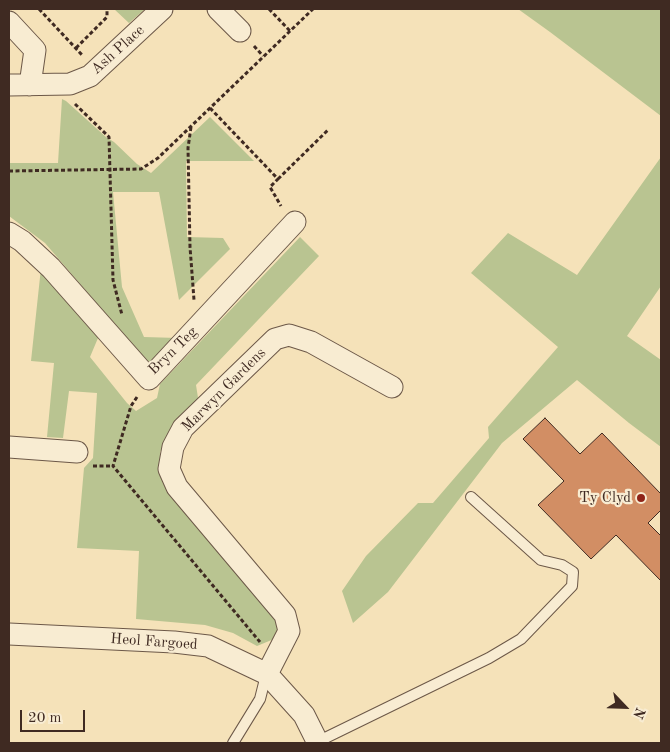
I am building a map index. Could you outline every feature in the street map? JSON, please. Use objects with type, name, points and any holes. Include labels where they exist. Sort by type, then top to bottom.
[{"type":"street","name":"Ash Place","points":[[9,85],[70,84],[90,76],[162,9]]},
{"type":"street","points":[[218,9],[240,31]]},
{"type":"street","points":[[9,22],[35,50],[30,85]]},
{"type":"street","name":"Bryn Teg","points":[[9,233],[22,241],[51,268],[149,379],[295,222]]},
{"type":"street","name":"Marwyn Gardens","points":[[267,674],[289,631],[285,615],[176,487],[169,469],[173,447],[183,428],[275,340],[289,335],[311,342],[392,387]]},
{"type":"street","points":[[9,447],[77,452]]},
{"type":"street","name":"Heol Fargoed","points":[[9,634],[174,642],[208,646],[267,674],[304,715],[317,743]]},
{"type":"lane","points":[[317,743],[489,658],[521,639],[572,586],[573,572],[562,565],[541,560],[471,497]]},
{"type":"lane","points":[[233,743],[260,699],[267,674]]},
{"type":"path","points":[[38,9],[96,70]]},
{"type":"path","points":[[76,48],[107,17],[107,9]]},
{"type":"path","points":[[269,9],[290,31]]},
{"type":"path","points":[[9,171],[141,169],[158,158],[313,9]]},
{"type":"path","points":[[70,84],[74,102],[109,137],[113,280],[129,341],[127,354]]},
{"type":"path","points":[[210,108],[278,179]]},
{"type":"path","points":[[191,126],[188,148],[190,247],[196,329]]},
{"type":"path","points":[[295,222],[279,204],[270,187],[329,129]]},
{"type":"path","points":[[149,379],[131,406],[112,466],[264,647],[267,674]]},
{"type":"green space","points":[[114,9],[145,9],[129,23]]},
{"type":"green space","points":[[518,9],[661,9],[661,116],[550,32]]},
{"type":"green space","points":[[62,99],[114,142],[137,164],[151,173],[210,117],[254,161],[186,161],[187,237],[223,238],[230,249],[179,300],[159,192],[113,192],[122,287],[144,337],[178,338],[154,363],[145,360],[45,243],[9,216],[9,163],[58,163]]},
{"type":"green space","points":[[661,157],[661,286],[627,336],[661,360],[661,447],[577,380],[502,443],[388,592],[353,623],[342,591],[366,556],[418,503],[433,503],[489,438],[488,427],[558,347],[471,273],[508,233],[577,275]]},
{"type":"green space","points":[[300,237],[319,256],[196,385],[199,404],[173,428],[160,452],[169,482],[281,617],[279,629],[274,639],[257,646],[233,633],[205,625],[136,619],[139,551],[77,548],[84,468],[93,458],[97,393],[69,391],[63,438],[47,437],[54,363],[31,361],[41,268],[96,329],[98,338],[90,357],[127,403],[136,411],[157,398],[160,384]]},
{"type":"building","name":"Ty Clyd","points":[[545,418],[580,454],[602,433],[661,494],[661,510],[648,523],[661,536],[661,581],[616,535],[591,559],[538,505],[564,481],[523,439]]},
{"type":"place","name":"Ty Clyd","points":[[641,498]]}]
